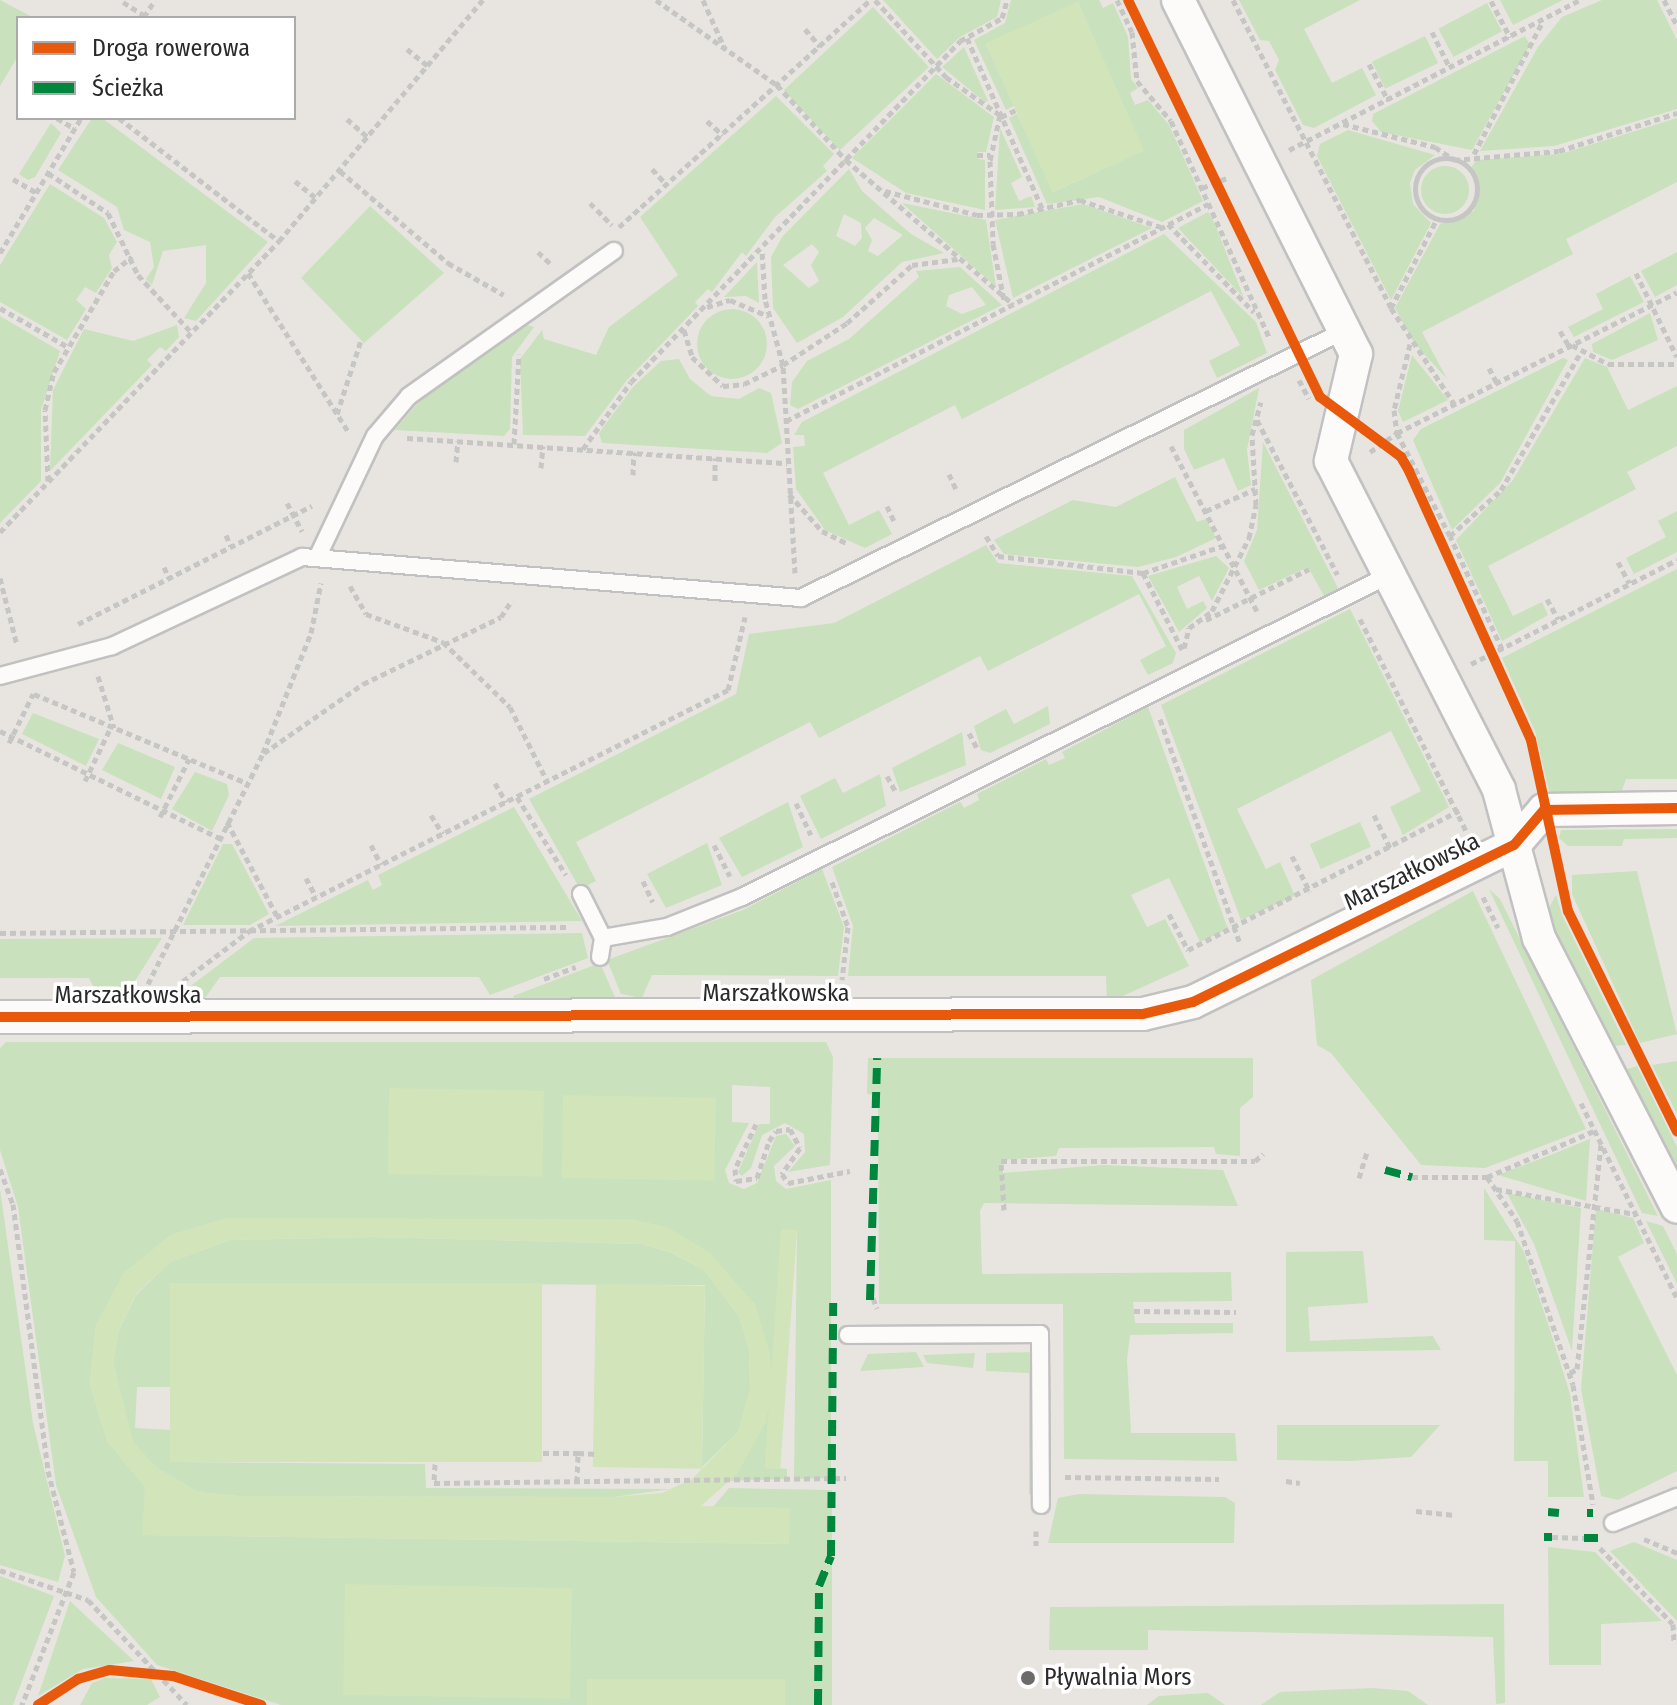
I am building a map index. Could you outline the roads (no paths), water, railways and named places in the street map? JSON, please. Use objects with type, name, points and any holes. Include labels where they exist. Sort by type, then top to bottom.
[{"type":"street","points":[[1178,0],[1356,354],[1345,415],[1331,461],[1499,790],[1539,938],[1677,1207]]},
{"type":"street","points":[[1514,845],[1544,810],[1677,808]]},
{"type":"street","name":"Marszałkowska","points":[[0,1017],[1143,1014],[1193,1002],[1514,845]]},
{"type":"lane","points":[[317,558],[375,436],[409,396],[522,307],[609,244]]},
{"type":"lane","points":[[0,676],[112,646],[302,557],[801,598],[1266,370],[1296,363],[1346,330]]},
{"type":"lane","points":[[603,938],[678,923],[822,858],[1389,575]]},
{"type":"lane","points":[[581,894],[603,938],[600,957]]},
{"type":"lane","points":[[848,1335],[1040,1334],[1041,1505]]},
{"type":"lane","points":[[1613,1523],[1677,1497]]},
{"type":"place","name":"Pływalnia Mors","points":[[1028,1678]]}]
